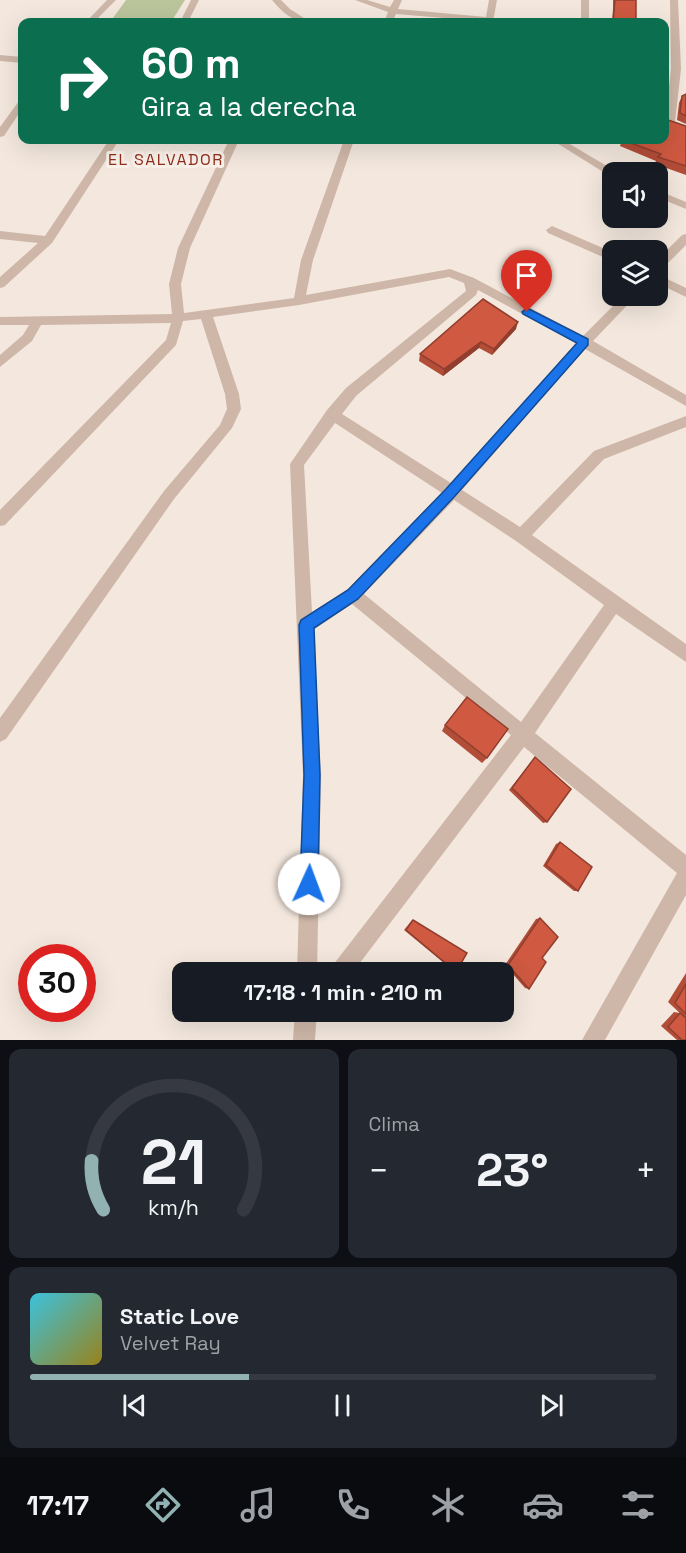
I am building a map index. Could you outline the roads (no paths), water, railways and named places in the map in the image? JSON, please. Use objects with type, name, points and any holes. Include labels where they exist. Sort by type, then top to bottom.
[{"type":"street","points":[[94,18],[112,0]]},
{"type":"street","points":[[186,18],[195,0]]},
{"type":"street","points":[[276,0],[287,11],[299,18]]},
{"type":"street","points":[[359,0],[393,11],[460,18]]},
{"type":"street","points":[[390,18],[398,0]]},
{"type":"street","points":[[490,18],[493,0]]},
{"type":"street","points":[[585,0],[585,18]]},
{"type":"street","points":[[671,123],[676,69],[674,0]]},
{"type":"street","points":[[284,18],[287,11]]},
{"type":"street","points":[[674,20],[686,24]]},
{"type":"street","points":[[0,58],[18,60]]},
{"type":"street","points":[[676,69],[686,73]]},
{"type":"street","points":[[0,134],[18,109]]},
{"type":"street","points":[[0,284],[48,240],[111,144]]},
{"type":"street","points":[[0,520],[172,342],[178,318],[175,284],[184,248],[232,144]]},
{"type":"street","points":[[299,301],[307,261],[348,144]]},
{"type":"street","points":[[565,144],[602,167]]},
{"type":"street","points":[[668,198],[686,206]]},
{"type":"street","points":[[552,230],[602,252]]},
{"type":"street","points":[[0,235],[48,240]]},
{"type":"street","points":[[668,256],[686,238]]},
{"type":"street","points":[[0,321],[161,320],[299,301],[450,273],[470,281],[584,342],[686,401]]},
{"type":"street","points":[[307,962],[312,775],[297,464],[332,414],[351,392],[472,292],[470,281]]},
{"type":"street","points":[[668,284],[686,293]]},
{"type":"street","points":[[306,625],[353,595],[451,492],[584,342],[620,306]]},
{"type":"street","points":[[0,733],[169,495],[225,428],[234,409],[232,394],[206,314]]},
{"type":"street","points":[[0,362],[28,338],[37,321]]},
{"type":"street","points":[[332,414],[521,536],[686,654]]},
{"type":"street","points":[[521,536],[599,455],[686,421]]},
{"type":"street","points":[[353,595],[686,868]]},
{"type":"street","points":[[348,962],[523,734],[615,602]]},
{"type":"street","points":[[593,1040],[686,876]]},
{"type":"street","points":[[304,1040],[306,1022]]},
{"type":"district","name":"EL SALVADOR","points":[[166,159]]}]
